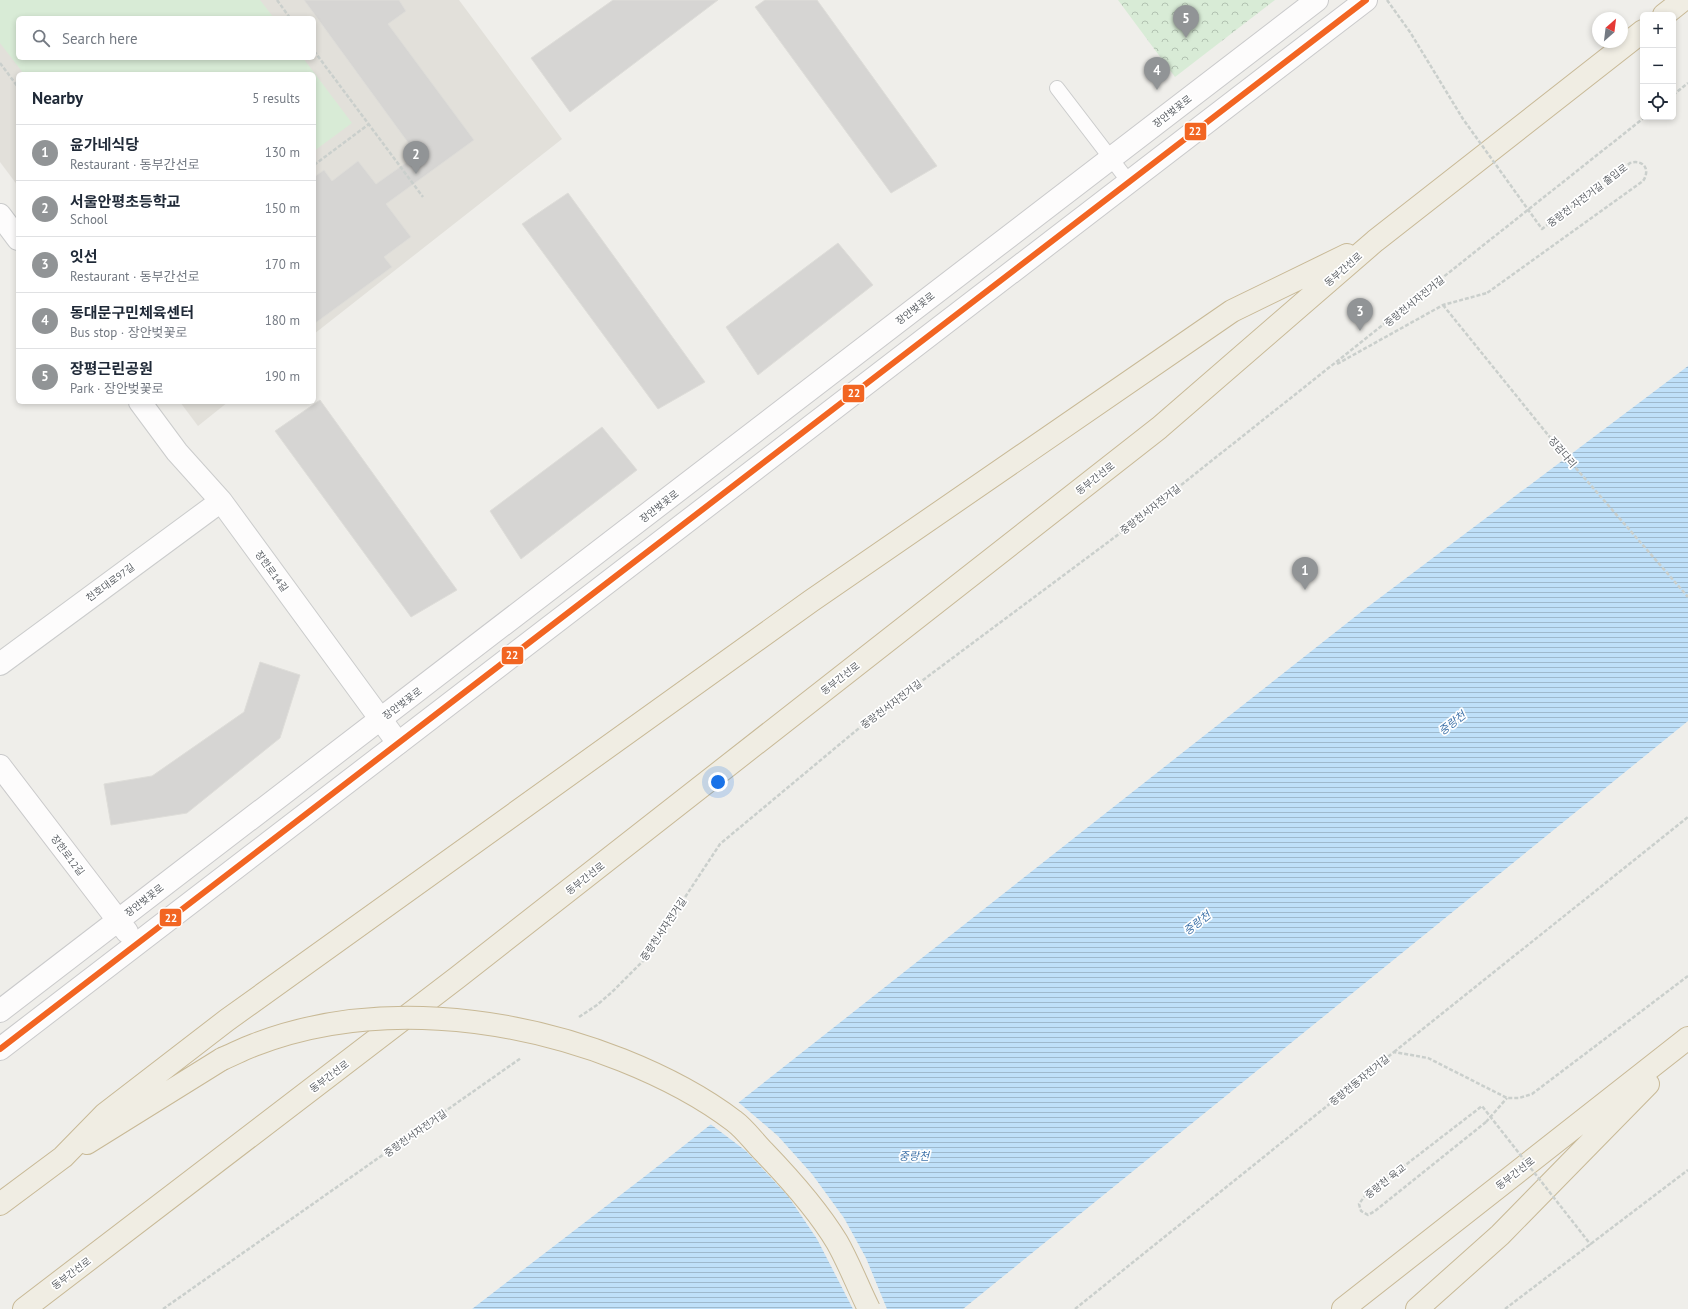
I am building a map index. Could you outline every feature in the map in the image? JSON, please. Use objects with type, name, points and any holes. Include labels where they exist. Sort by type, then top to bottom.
[{"type":"highway","points":[[1668,12],[1684,0]]},
{"type":"highway","name":"동부간선로","points":[[24,1309],[458,977],[1153,433],[1375,241],[1640,33]]},
{"type":"highway","points":[[63,1157],[105,1114],[227,1020],[817,596],[1232,311],[1375,241]]},
{"type":"highway","points":[[0,1204],[63,1157],[123,1122],[222,1060],[254,1045],[297,1032],[335,1024],[420,1018],[470,1020],[518,1028],[559,1038],[604,1053],[648,1070],[691,1092],[736,1122],[779,1167],[806,1199],[837,1242],[869,1309]]},
{"type":"highway","name":"동부간선로","points":[[1343,1309],[1688,1038]]},
{"type":"highway","points":[[1417,1309],[1500,1235],[1688,1043]]},
{"type":"street","name":"장안벚꽃로","points":[[0,1011],[1316,0]]},
{"type":"street","points":[[0,1049],[1366,0]]},
{"type":"street","points":[[0,215],[16,236]]},
{"type":"street","name":"장한로14길","points":[[141,404],[177,452],[221,501],[398,744]]},
{"type":"street","name":"천호대로97길","points":[[0,664],[221,501]]},
{"type":"street","name":"장한로12길","points":[[0,766],[135,944]]},
{"type":"lane","points":[[1057,88],[1129,182]]},
{"type":"path","points":[[277,0],[289,16]]},
{"type":"path","name":"중랑천 자전거길 출입로","points":[[1330,368],[1443,304],[1486,293],[1642,181],[1646,175],[1646,169],[1643,164],[1636,161],[1630,163],[1542,229],[1463,118],[1410,32],[1387,0]]},
{"type":"path","points":[[316,53],[423,197]]},
{"type":"path","points":[[0,63],[16,84]]},
{"type":"path","points":[[1676,93],[1688,83]]},
{"type":"path","name":"중랑천서자전거길","points":[[573,1020],[597,1005],[643,961],[720,844],[864,724],[1117,536],[1641,120]]},
{"type":"path","points":[[316,164],[369,124]]},
{"type":"path","name":"징검다리","points":[[1443,304],[1561,451],[1688,597]]},
{"type":"path","points":[[1394,1052],[1688,817]]},
{"type":"path","points":[[1507,1098],[1519,1098],[1532,1094],[1688,976]]},
{"type":"path","name":"중랑천동자전거길","points":[[1075,1309],[1394,1052],[1428,1058],[1507,1098]]},
{"type":"path","name":"중랑천서자전거길","points":[[163,1309],[525,1055]]},
{"type":"path","name":"중랑천 육교","points":[[1507,1098],[1486,1122],[1374,1211],[1368,1215],[1361,1211],[1359,1204],[1364,1197],[1482,1106],[1591,1245]]},
{"type":"path","points":[[1506,1309],[1688,1170]]},
{"type":"shaded area","points":[[0,0],[459,0],[562,139],[316,332],[316,72],[16,72],[16,183],[0,162]]},
{"type":"shaded area","points":[[182,404],[226,404],[198,426]]},
{"type":"green space","points":[[0,0],[260,0],[272,16],[16,16],[16,60],[305,60],[314,72],[22,72],[0,43]]},
{"type":"green space","points":[[1118,0],[1275,0],[1175,77]]},
{"type":"green space","points":[[316,75],[352,123],[316,150]]},
{"type":"water","name":"중랑천","points":[[1688,366],[1688,721],[963,1309],[472,1309],[644,1177],[1361,612]]},
{"type":"pier","points":[[737,1101],[778,1136],[812,1174],[844,1218],[866,1258],[887,1309],[853,1309],[817,1239],[788,1196],[746,1151],[709,1123]]},
{"type":"building","points":[[304,0],[399,0],[406,11],[388,24],[474,140],[386,204],[411,237],[384,257],[392,267],[316,323],[316,176],[324,170],[332,181],[358,161],[376,184],[417,155]]},
{"type":"building","points":[[613,0],[718,0],[570,112],[531,58]]},
{"type":"building","points":[[765,0],[817,0],[937,166],[891,193],[755,7]]},
{"type":"building","points":[[568,193],[705,382],[658,409],[522,224]]},
{"type":"building","points":[[838,243],[873,285],[758,375],[726,327]]},
{"type":"building","points":[[320,400],[457,590],[411,617],[275,431]]},
{"type":"building","points":[[602,427],[637,470],[521,559],[490,511]]},
{"type":"building","points":[[260,662],[300,675],[280,738],[187,813],[111,825],[104,784],[152,776],[244,712]]},
{"type":"transit line","name":"22","points":[[0,1049],[1366,0]]},
{"type":"place","name":"장평근린공원","points":[[1186,38]]},
{"type":"place","name":"동대문구민체육센터","points":[[1157,90]]},
{"type":"place","name":"서울안평초등학교","points":[[416,174]]},
{"type":"place","name":"잇선","points":[[1360,331]]},
{"type":"place","name":"윤가네식당","points":[[1305,590]]}]
